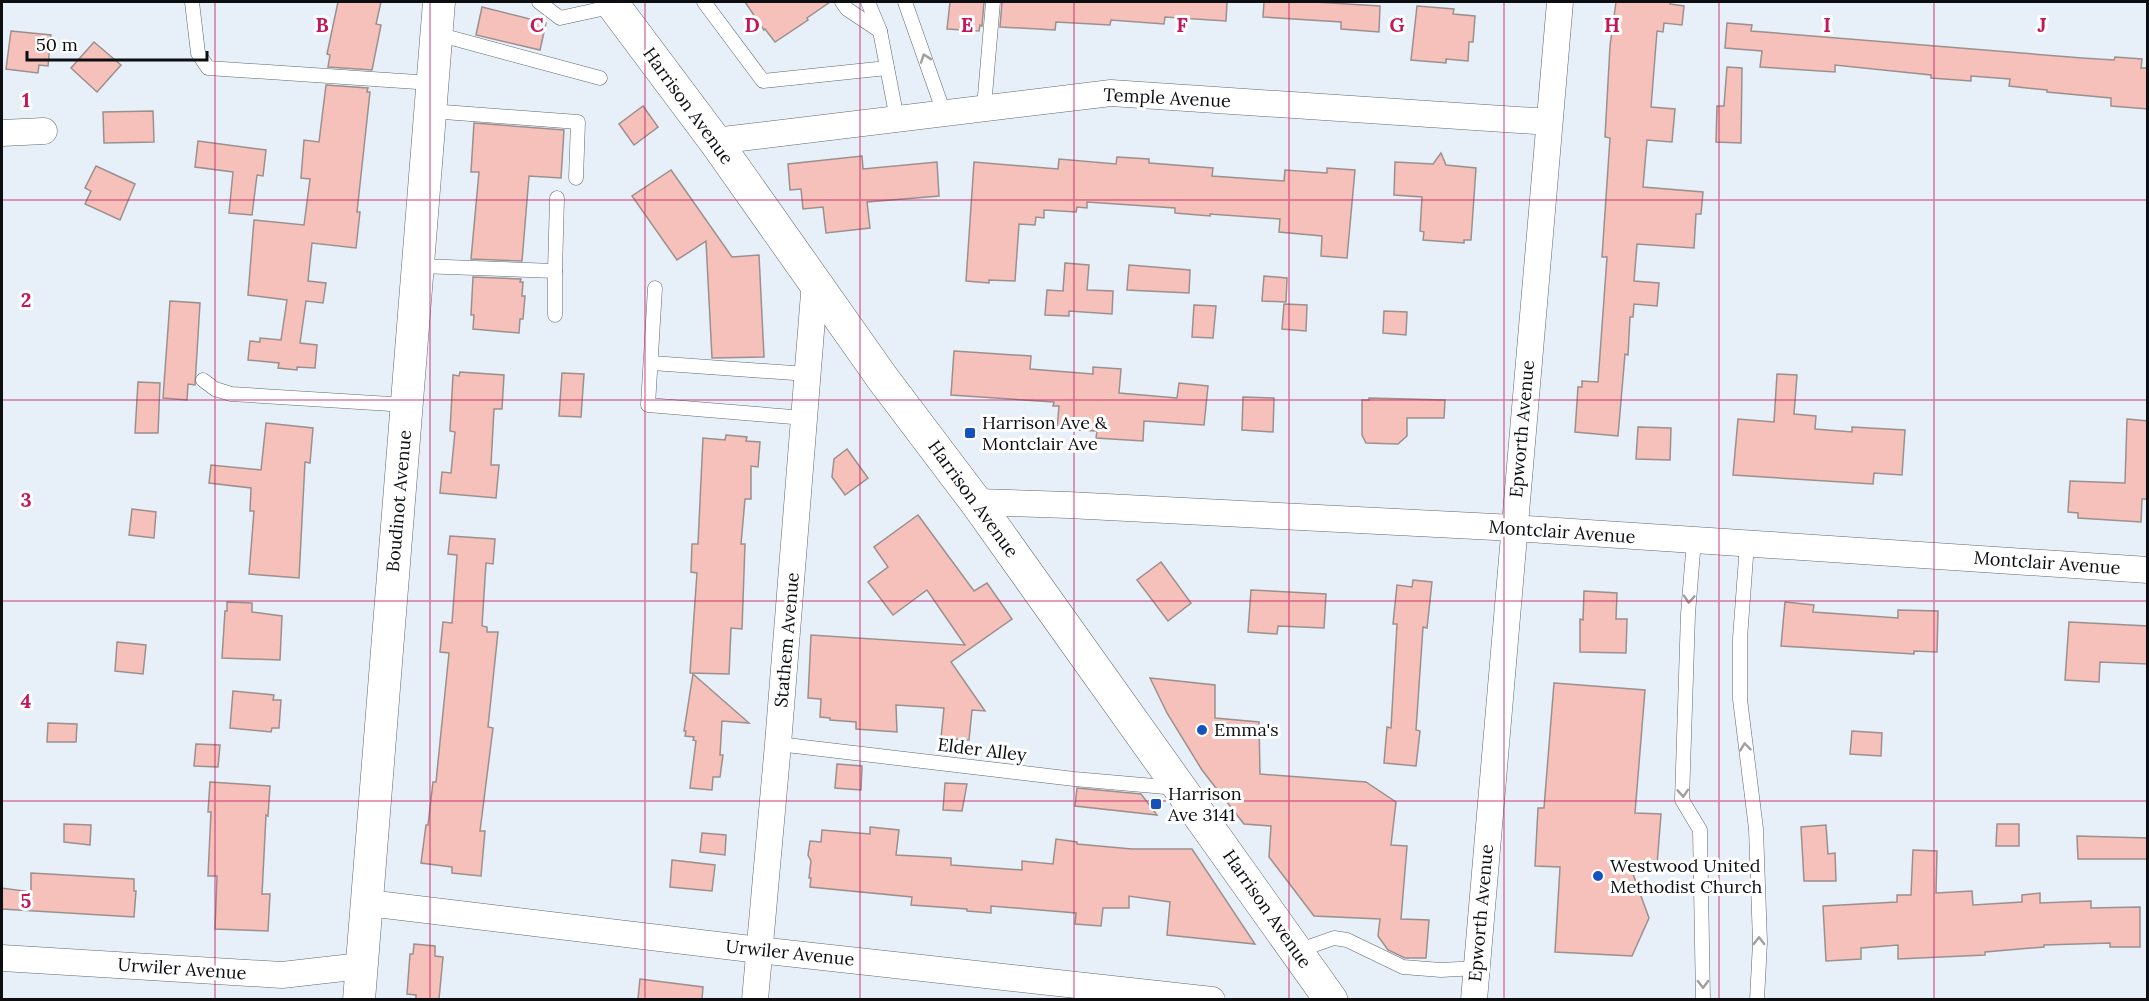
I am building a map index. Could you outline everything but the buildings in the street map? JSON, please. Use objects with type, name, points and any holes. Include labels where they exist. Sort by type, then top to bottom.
[{"type":"main road","name":"Harrison Avenue","points":[[617,3],[883,379],[976,502],[1331,999]]},
{"type":"street","name":"Boudinot Avenue","points":[[359,999],[439,2]]},
{"type":"street","name":"Epworth Avenue","points":[[1474,999],[1560,2]]},
{"type":"street","name":"Temple Avenue","points":[[715,141],[1111,93],[1550,122]]},
{"type":"street","points":[[2,133],[44,131]]},
{"type":"street","name":"Stathem Avenue","points":[[755,999],[815,281]]},
{"type":"street","name":"Montclair Avenue","points":[[976,502],[1068,504],[1514,528],[2148,570]]},
{"type":"street","name":"Urwiler Avenue","points":[[368,903],[759,950],[1212,999]]},
{"type":"street","name":"Urwiler Avenue","points":[[2,958],[282,975],[361,966]]},
{"type":"lane","points":[[192,2],[198,53],[208,68],[431,97],[578,122],[576,178]]},
{"type":"lane","points":[[539,2],[560,18],[617,3]]},
{"type":"lane","points":[[704,2],[763,81],[887,68]]},
{"type":"lane","points":[[842,2],[847,9],[880,31]]},
{"type":"lane","points":[[868,2],[880,31],[897,119]]},
{"type":"lane","points":[[905,2],[944,113]]},
{"type":"lane","points":[[984,107],[993,2]]},
{"type":"lane","points":[[437,34],[600,78]]},
{"type":"lane","points":[[555,315],[557,198]]},
{"type":"lane","points":[[418,266],[555,272]]},
{"type":"lane","points":[[655,288],[648,405],[805,418]]},
{"type":"lane","points":[[652,363],[808,374]]},
{"type":"lane","points":[[203,380],[215,389],[231,394],[407,405]]},
{"type":"lane","points":[[1694,540],[1688,614],[1682,800],[1700,830],[1703,999]]},
{"type":"lane","points":[[1747,544],[1740,638],[1740,699],[1756,829],[1760,942],[1757,999]]},
{"type":"lane","name":"Elder Alley","points":[[778,744],[1074,779],[1182,789]]},
{"type":"lane","points":[[1297,951],[1334,938],[1347,940],[1403,967],[1441,970],[1477,968]]},
{"type":"place","name":"Harrison Ave & Montclair Ave","points":[[970,433]]},
{"type":"place","name":"Emma's","points":[[1202,730]]},
{"type":"place","name":"Harrison Ave 3141","points":[[1156,804]]},
{"type":"place","name":"Westwood United Methodist Church","points":[[1598,876]]}]
